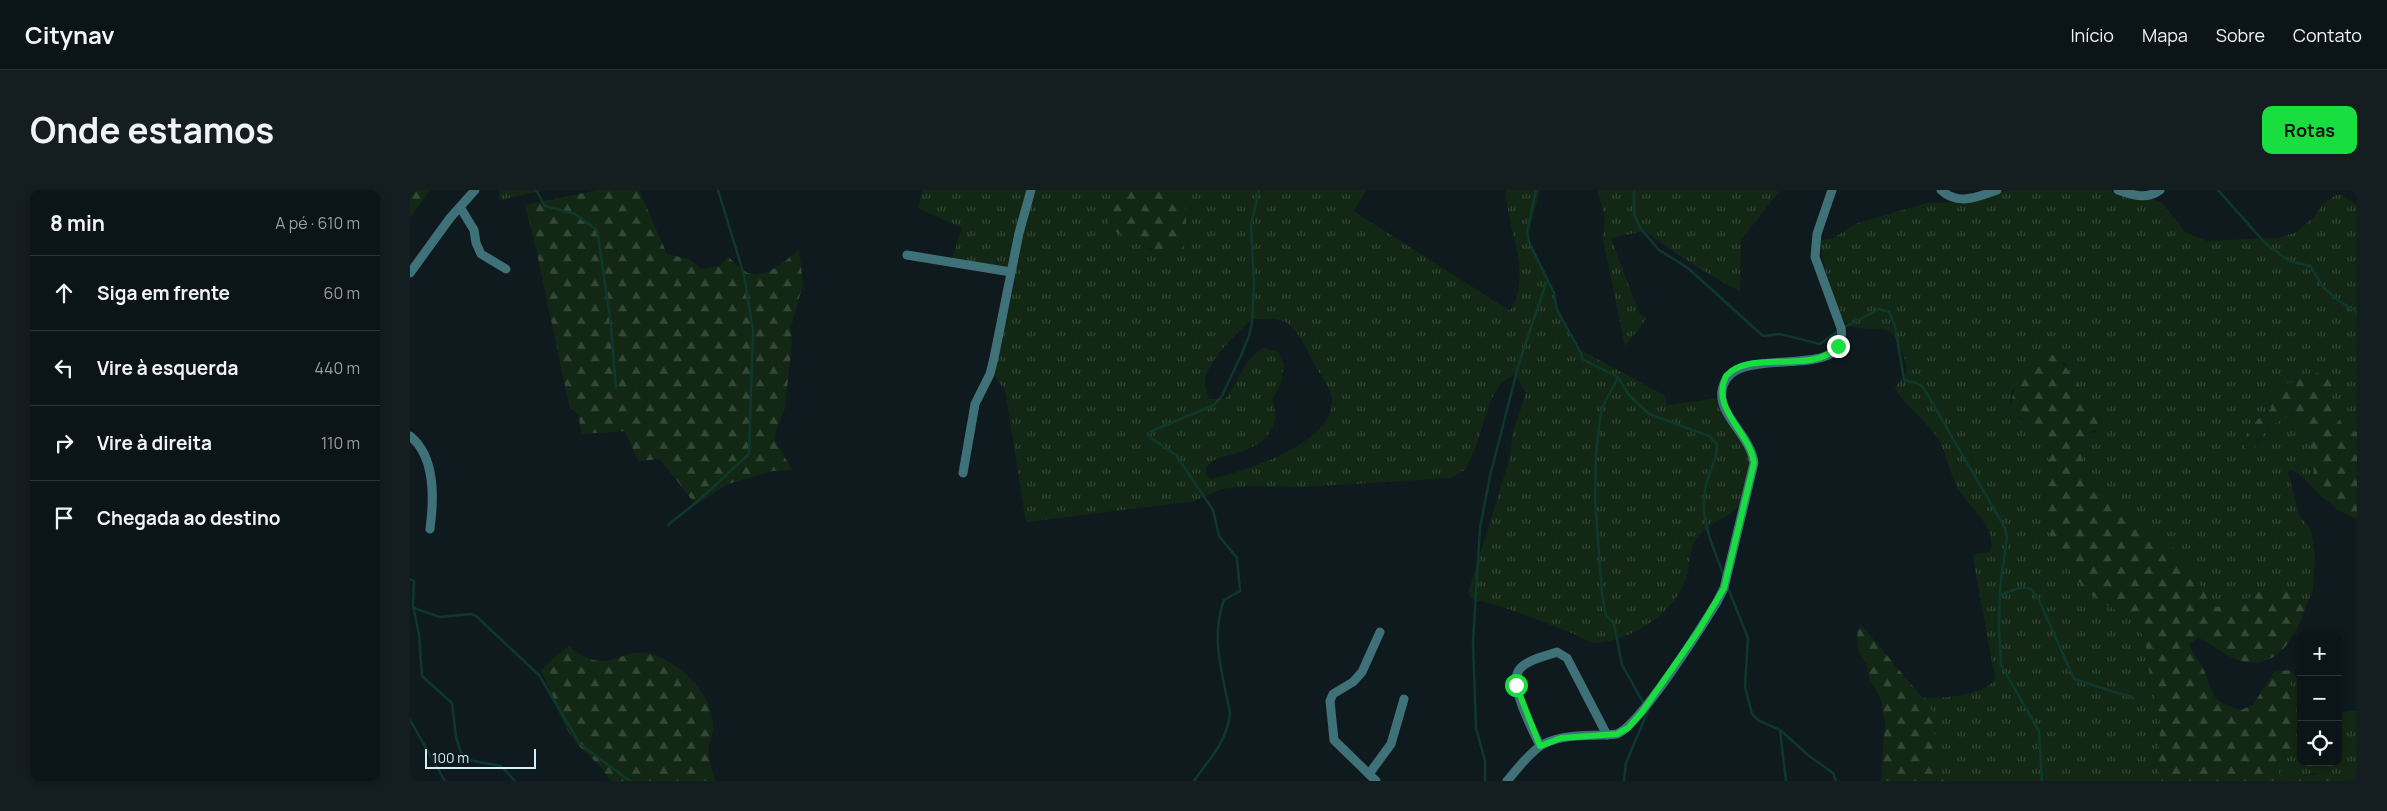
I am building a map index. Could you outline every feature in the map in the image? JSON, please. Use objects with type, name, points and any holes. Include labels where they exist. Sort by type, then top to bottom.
[{"type":"street","points":[[410,274],[475,190]]},
{"type":"street","points":[[963,473],[975,404],[990,374],[1011,272],[1031,190]]},
{"type":"street","points":[[1507,781],[1540,746],[1561,738],[1607,736],[1624,730],[1642,712],[1699,630],[1724,588],[1754,463],[1750,446],[1722,402],[1722,390],[1726,376],[1744,366],[1824,358],[1838,346],[1841,338],[1841,328],[1819,271],[1815,244],[1832,190]]},
{"type":"street","points":[[1941,190],[1951,197],[1967,200],[1997,190]]},
{"type":"street","points":[[2118,190],[2149,196],[2160,190]]},
{"type":"street","points":[[460,207],[474,230],[476,244],[481,254],[506,269]]},
{"type":"street","points":[[907,254],[1011,272]]},
{"type":"street","points":[[410,436],[421,449],[429,472],[433,509],[430,529]]},
{"type":"street","points":[[1376,781],[1334,740],[1330,701],[1333,694],[1353,682],[1362,672],[1380,632]]},
{"type":"street","points":[[1540,746],[1517,692],[1516,677],[1523,666],[1557,652],[1567,658],[1607,736]]},
{"type":"street","points":[[1369,774],[1390,744],[1404,699]]},
{"type":"green space","points":[[410,190],[430,190],[410,218]]},
{"type":"green space","points":[[499,190],[544,190],[500,200]]},
{"type":"green space","points":[[598,190],[639,190],[667,254],[689,259],[701,269],[720,266],[728,256],[743,271],[760,274],[781,264],[799,250],[803,284],[791,327],[792,343],[785,407],[776,430],[775,440],[792,470],[773,471],[728,484],[696,505],[660,459],[638,461],[625,431],[582,434],[578,414],[570,408],[525,205]]},
{"type":"green space","points":[[922,190],[1118,190],[1107,226],[1151,250],[1180,194],[1178,190],[1367,190],[1354,210],[1355,212],[1510,311],[1517,296],[1520,281],[1517,251],[1507,205],[1506,190],[1540,190],[1528,236],[1575,347],[1664,395],[1667,405],[1719,398],[1751,454],[1746,492],[1735,510],[1712,524],[1696,540],[1692,549],[1687,576],[1673,601],[1663,612],[1652,622],[1626,636],[1598,643],[1512,610],[1474,600],[1468,593],[1510,457],[1513,432],[1526,393],[1515,374],[1501,383],[1491,400],[1475,449],[1465,470],[1450,478],[1303,487],[1247,486],[1221,489],[1195,501],[1026,522],[1005,390],[996,379],[994,372],[1015,283],[1016,269],[952,259],[962,228],[918,208]],"holes":[[[1253,319],[1280,320],[1286,322],[1296,331],[1331,393],[1332,405],[1327,420],[1300,445],[1262,463],[1210,479],[1205,469],[1209,464],[1217,458],[1243,451],[1259,443],[1274,425],[1275,409],[1272,400],[1281,383],[1284,364],[1278,352],[1264,348],[1252,357],[1225,399],[1209,399],[1205,386],[1206,376],[1210,367],[1223,348]]]},
{"type":"green space","points":[[1118,190],[1178,190],[1182,197],[1185,212],[1186,229],[1183,252],[1163,252],[1143,246],[1106,226]]},
{"type":"green space","points":[[1597,190],[1780,190],[1741,240],[1740,291],[1691,263],[1645,231],[1611,238],[1639,313],[1647,318],[1625,346],[1603,239],[1605,217]]},
{"type":"green space","points":[[2009,190],[2109,190],[2128,197],[2153,199],[2162,203],[2185,232],[2207,241],[2278,238],[2297,232],[2315,216],[2323,204],[2336,195],[2341,195],[2357,205],[2357,432],[2343,425],[2338,418],[2333,403],[2331,379],[2313,374],[2272,389],[2271,409],[2259,417],[2252,425],[2245,448],[2254,452],[2265,432],[2277,421],[2290,415],[2297,415],[2306,432],[2313,460],[2312,488],[2302,476],[2291,470],[2288,472],[2299,515],[2311,530],[2315,553],[2313,590],[2308,601],[2265,587],[2242,602],[2229,606],[2215,607],[2209,601],[2190,567],[2171,546],[2132,514],[2094,492],[2084,467],[2081,443],[2085,434],[2095,432],[2102,420],[2086,399],[2064,363],[2044,357],[2028,371],[2012,391],[2010,404],[2019,418],[2029,423],[2041,435],[2048,455],[2050,465],[2044,497],[2047,527],[2054,548],[2085,590],[2104,604],[2130,616],[2145,639],[2150,679],[2160,716],[2159,781],[1945,781],[1938,765],[1932,712],[1926,698],[1943,698],[1975,692],[1984,688],[1995,678],[1973,558],[1975,554],[1990,552],[1992,543],[1990,534],[1986,525],[1956,485],[1944,450],[1938,439],[1897,392],[1895,387],[1906,372],[1906,362],[1895,337],[1883,329],[1855,328],[1846,323],[1841,316],[1832,297],[1820,242],[1832,239],[1855,224],[1927,203],[1959,202]]},
{"type":"green space","points":[[2052,355],[2065,366],[2102,420],[2102,428],[2085,434],[2081,443],[2084,467],[2094,492],[2132,514],[2171,546],[2190,567],[2209,601],[2215,607],[2236,604],[2250,598],[2265,587],[2274,587],[2308,601],[2291,639],[2274,657],[2263,661],[2250,662],[2235,659],[2198,638],[2189,644],[2203,668],[2214,695],[2223,703],[2241,710],[2253,705],[2274,672],[2290,670],[2294,674],[2291,689],[2297,697],[2297,753],[2284,759],[2280,765],[2279,775],[2285,780],[2313,774],[2337,774],[2357,776],[2357,781],[2159,781],[2160,716],[2150,679],[2145,639],[2130,616],[2104,604],[2085,590],[2054,548],[2047,527],[2044,497],[2050,465],[2041,435],[2029,423],[2013,413],[2012,404],[2016,385],[2028,369],[2043,358]]},
{"type":"green space","points":[[2320,372],[2331,379],[2333,403],[2338,418],[2343,425],[2357,432],[2357,519],[2338,510],[2312,488],[2314,470],[2311,450],[2306,432],[2297,415],[2292,414],[2268,428],[2257,442],[2254,452],[2249,455],[2246,447],[2247,434],[2250,428],[2271,409],[2269,396],[2272,389]]},
{"type":"green space","points":[[1862,626],[1922,697],[1926,698],[1932,712],[1938,765],[1945,781],[1881,781],[1885,722],[1880,697],[1870,681],[1866,663],[1858,649],[1857,630]]},
{"type":"green space","points":[[569,646],[583,656],[604,661],[632,653],[652,654],[685,674],[709,704],[713,731],[709,744],[709,753],[711,768],[716,781],[610,781],[601,768],[572,737],[541,671],[553,658]]},
{"type":"green space","points":[[2294,674],[2297,679],[2297,697],[2290,686]]},
{"type":"green space","points":[[2357,711],[2357,776],[2313,773],[2285,780],[2279,775],[2280,765],[2284,759],[2297,753],[2297,766],[2342,766],[2342,712]]},
{"type":"waterway","points":[[536,190],[545,206],[575,214],[597,230],[610,317],[616,388]]},
{"type":"waterway","points":[[668,525],[698,501],[749,454],[753,331],[744,275],[718,190]]},
{"type":"waterway","points":[[1194,781],[1222,741],[1230,713],[1221,671],[1218,628],[1224,600],[1240,591],[1237,558],[1219,536],[1213,510],[1176,455],[1148,436],[1154,430],[1214,405],[1222,396],[1242,353],[1252,323],[1254,286],[1251,224],[1259,190]]},
{"type":"waterway","points":[[1536,190],[1527,232],[1529,242],[1554,293],[1557,310],[1581,353],[1582,359],[1618,377],[1628,394],[1649,414],[1709,436],[1717,444],[1715,460],[1706,485],[1704,509],[1711,543],[1724,576]]},
{"type":"waterway","points":[[1634,190],[1634,215],[1641,229],[1659,250],[1688,268],[1763,336],[1780,334],[1820,344],[1838,331]]},
{"type":"waterway","points":[[2218,190],[2266,244],[2289,261],[2310,266],[2323,287],[2339,301],[2357,312]]},
{"type":"waterway","points":[[1485,781],[1485,761],[1476,728],[1473,641],[1480,528],[1490,476],[1519,363],[1546,283]]},
{"type":"waterway","points":[[1843,328],[1879,309],[1889,312],[1895,326],[1904,379],[1923,387],[2005,528],[2007,538],[2000,587],[1999,627],[2001,665],[2039,731],[2042,781]]},
{"type":"waterway","points":[[1618,377],[1601,410],[1596,454],[1595,500],[1602,594],[1606,615],[1614,624],[1622,665],[1648,711],[1626,763],[1624,781]]},
{"type":"waterway","points":[[410,579],[414,581],[413,606],[419,634],[422,676],[452,703],[456,737],[463,759],[501,766],[515,781]]},
{"type":"waterway","points":[[2000,595],[2022,587],[2031,589],[2039,600],[2074,679],[2133,698]]},
{"type":"waterway","points":[[1728,588],[1748,638],[1745,687],[1752,714],[1758,720],[1780,730],[1808,755],[1833,773],[1836,781]]},
{"type":"waterway","points":[[414,608],[440,617],[471,614],[476,616],[539,675],[580,744],[630,781]]},
{"type":"waterway","points":[[410,720],[445,781]]},
{"type":"waterway","points":[[1780,731],[1786,781]]},
{"type":"route","points":[[1516,685],[1517,692],[1540,746],[1561,738],[1617,734],[1628,728],[1642,712],[1699,630],[1724,588],[1754,463],[1750,446],[1722,402],[1721,396],[1726,376],[1744,366],[1824,358],[1838,346]]}]
